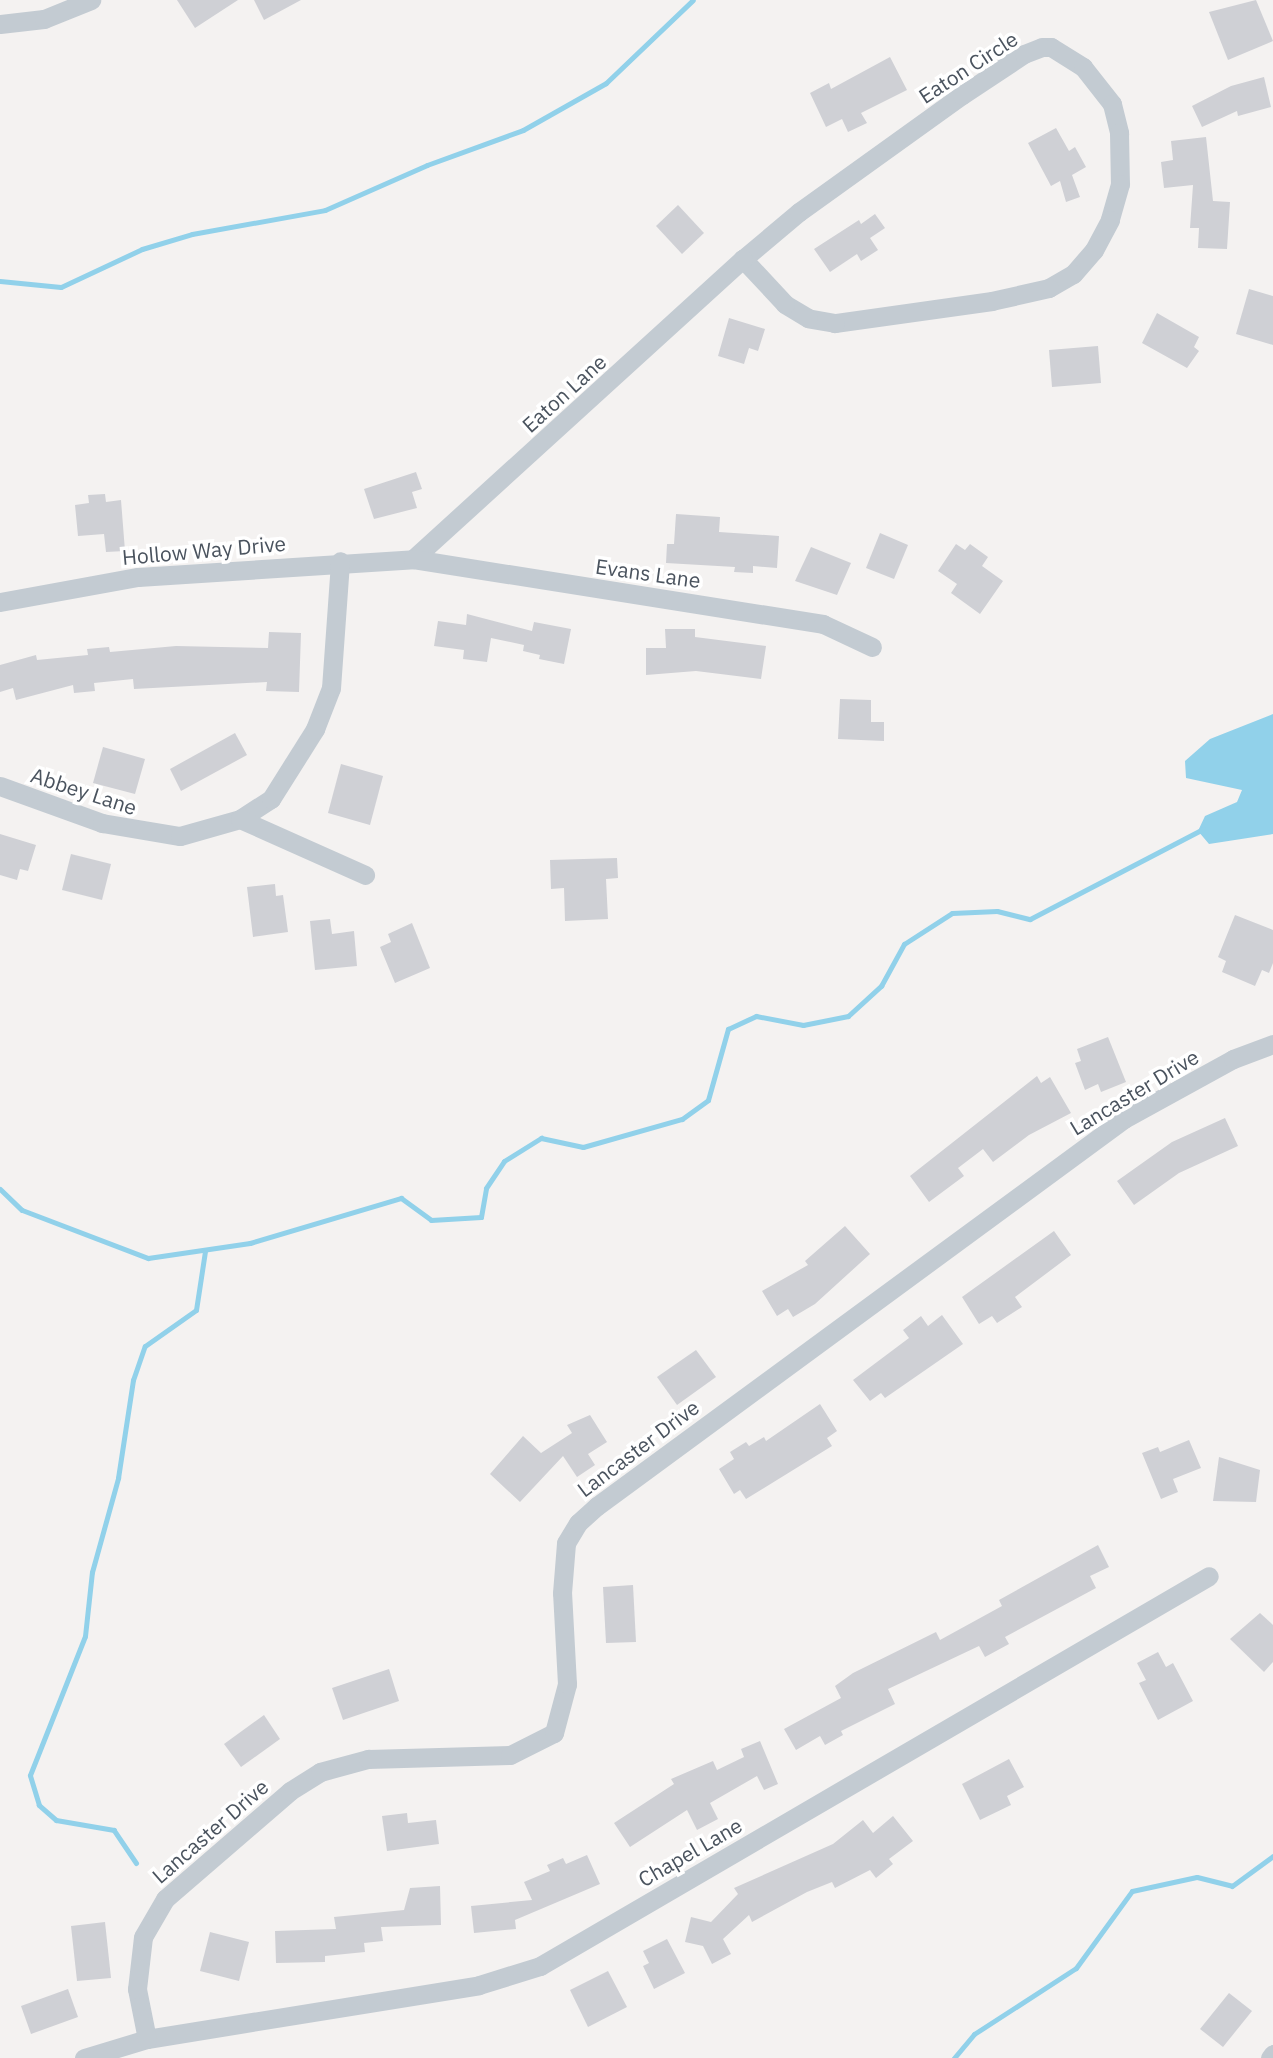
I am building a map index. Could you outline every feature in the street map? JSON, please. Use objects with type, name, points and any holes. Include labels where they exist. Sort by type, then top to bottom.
[{"type":"street","points":[[0,24],[44,19],[91,0]]},
{"type":"street","name":"Eaton Circle","points":[[1051,47],[1083,67],[1112,104],[1119,133],[1120,184],[1110,220],[1094,250],[1073,274],[1049,288],[992,301],[835,323],[808,318],[785,304],[743,259],[799,212],[1024,54],[1051,47]]},
{"type":"street","name":"Eaton Lane","points":[[413,559],[743,259]]},
{"type":"street","name":"Hollow Way Drive","points":[[0,602],[138,576],[340,561],[413,559]]},
{"type":"street","name":"Evans Lane","points":[[413,559],[811,622],[872,647]]},
{"type":"street","name":"Abbey Lane","points":[[0,786],[138,832],[180,836],[240,819],[271,799],[295,766],[331,688],[340,561]]},
{"type":"street","points":[[240,819],[365,874]]},
{"type":"street","name":"Lancaster Drive","points":[[147,2039],[137,1989],[143,1937],[165,1899],[290,1791],[320,1772],[368,1759],[510,1755],[554,1733],[567,1684],[562,1593],[566,1543],[578,1523],[597,1506],[1124,1119],[1233,1059],[1273,1044]]},
{"type":"street","name":"Chapel Lane","points":[[147,2039],[479,1985],[540,1966],[1209,1576]]},
{"type":"street","points":[[85,2058],[147,2039]]},
{"type":"street","points":[[1269,2058],[1273,2054]]},
{"type":"water","points":[[1273,714],[1273,834],[1209,844],[1198,831],[1205,816],[1237,802],[1242,790],[1186,778],[1185,761],[1210,739]]},
{"type":"building","points":[[177,0],[238,0],[195,28]]},
{"type":"building","points":[[254,0],[301,0],[264,20]]},
{"type":"building","points":[[1256,0],[1273,41],[1228,60],[1209,12]]},
{"type":"building","points":[[890,57],[907,90],[861,113],[867,123],[848,132],[842,119],[826,127],[810,93],[829,83],[831,89]]},
{"type":"building","points":[[1264,77],[1271,107],[1238,116],[1237,111],[1202,127],[1192,106],[1231,86]]},
{"type":"building","points":[[1056,128],[1069,151],[1075,147],[1086,167],[1072,175],[1080,197],[1066,202],[1060,181],[1051,186],[1028,143]]},
{"type":"building","points":[[1206,137],[1213,201],[1230,202],[1227,249],[1198,248],[1199,228],[1190,228],[1193,185],[1164,188],[1161,162],[1173,160],[1171,141]]},
{"type":"building","points":[[678,205],[704,233],[682,254],[656,226]]},
{"type":"building","points":[[875,214],[885,228],[870,238],[878,250],[861,261],[857,254],[830,272],[814,249],[859,220],[861,224]]},
{"type":"building","points":[[1249,289],[1273,296],[1273,345],[1236,334]]},
{"type":"building","points":[[1157,313],[1199,337],[1194,347],[1199,351],[1187,368],[1142,343]]},
{"type":"building","points":[[729,318],[765,329],[758,351],[749,348],[744,364],[718,356]]},
{"type":"building","points":[[1098,346],[1101,383],[1052,387],[1049,350]]},
{"type":"building","points":[[416,472],[422,489],[412,492],[417,508],[374,519],[364,489]]},
{"type":"building","points":[[105,494],[106,502],[121,500],[125,551],[106,552],[104,534],[78,536],[75,505],[89,503],[88,495]]},
{"type":"building","points":[[676,514],[720,517],[719,532],[779,536],[777,568],[753,566],[753,573],[734,572],[735,567],[666,563],[667,544],[674,544]]},
{"type":"building","points":[[880,533],[908,545],[894,579],[866,568]]},
{"type":"building","points":[[956,544],[965,550],[970,544],[988,557],[982,566],[1003,581],[980,614],[951,593],[957,584],[938,571]]},
{"type":"building","points":[[811,547],[851,563],[837,595],[795,581]]},
{"type":"building","points":[[467,614],[532,631],[534,622],[571,629],[564,664],[539,659],[540,655],[523,651],[524,645],[491,638],[487,662],[463,659],[464,650],[434,646],[438,621],[466,625]]},
{"type":"building","points":[[665,629],[695,629],[695,637],[766,646],[761,679],[696,671],[646,675],[646,648],[666,648]]},
{"type":"building","points":[[269,632],[301,633],[299,692],[266,691],[267,682],[134,689],[133,679],[94,683],[95,691],[74,693],[73,685],[16,700],[13,688],[0,692],[0,665],[36,655],[37,660],[88,655],[87,649],[109,647],[110,652],[176,646],[268,648]]},
{"type":"building","points":[[840,699],[871,700],[871,722],[884,722],[884,741],[838,739]]},
{"type":"building","points":[[235,733],[247,755],[181,791],[170,769]]},
{"type":"building","points":[[103,747],[145,759],[135,794],[93,783]]},
{"type":"building","points":[[341,764],[383,776],[370,825],[328,813]]},
{"type":"building","points":[[0,834],[36,845],[28,871],[20,869],[17,880],[0,875]]},
{"type":"building","points":[[71,854],[111,864],[102,900],[62,890]]},
{"type":"building","points":[[617,858],[618,878],[606,879],[608,919],[565,921],[564,888],[551,889],[550,860]]},
{"type":"building","points":[[275,884],[276,896],[283,895],[288,932],[253,937],[247,887]]},
{"type":"building","points":[[1235,915],[1273,930],[1273,963],[1269,973],[1262,970],[1255,986],[1222,972],[1226,961],[1218,957]]},
{"type":"building","points":[[330,919],[332,934],[354,931],[357,966],[315,970],[310,921]]},
{"type":"building","points":[[412,923],[430,968],[395,983],[380,947],[391,942],[388,934]]},
{"type":"building","points":[[1108,1037],[1126,1082],[1101,1092],[1098,1084],[1085,1090],[1075,1063],[1081,1061],[1077,1049]]},
{"type":"building","points":[[1037,1076],[1041,1083],[1050,1077],[1071,1113],[1029,1135],[993,1162],[983,1149],[958,1168],[964,1176],[929,1202],[910,1176]]},
{"type":"building","points":[[1225,1118],[1238,1146],[1179,1173],[1134,1205],[1117,1181],[1172,1142]]},
{"type":"building","points":[[845,1226],[870,1254],[815,1304],[793,1317],[788,1309],[777,1316],[762,1291],[808,1265],[805,1261]]},
{"type":"building","points":[[1054,1231],[1071,1255],[1015,1297],[1022,1307],[997,1323],[992,1316],[979,1324],[962,1297]]},
{"type":"building","points":[[942,1315],[963,1344],[885,1398],[881,1393],[870,1401],[853,1380],[909,1338],[903,1330],[921,1316],[928,1326]]},
{"type":"building","points":[[696,1350],[716,1377],[677,1405],[657,1377]]},
{"type":"building","points":[[820,1404],[837,1431],[827,1438],[832,1446],[746,1499],[740,1490],[734,1494],[719,1469],[734,1459],[730,1452],[746,1442],[749,1446],[764,1437],[766,1441]]},
{"type":"building","points":[[590,1415],[607,1442],[588,1454],[595,1465],[577,1477],[563,1456],[520,1502],[490,1474],[523,1436],[541,1453],[572,1433],[567,1425]]},
{"type":"building","points":[[1189,1440],[1201,1468],[1173,1479],[1178,1492],[1161,1499],[1142,1453],[1158,1447],[1160,1452]]},
{"type":"building","points":[[1219,1457],[1260,1470],[1256,1502],[1213,1501]]},
{"type":"building","points":[[1098,1545],[1109,1567],[1090,1576],[1096,1588],[1005,1637],[1009,1644],[985,1657],[979,1646],[888,1689],[895,1704],[841,1731],[843,1735],[825,1745],[820,1736],[796,1750],[784,1729],[841,1698],[835,1686],[853,1673],[936,1632],[940,1640],[1002,1606],[999,1600]]},
{"type":"building","points":[[633,1585],[636,1642],[606,1643],[603,1587]]},
{"type":"building","points":[[1260,1613],[1273,1625],[1273,1662],[1264,1672],[1230,1639]]},
{"type":"building","points":[[1158,1652],[1166,1667],[1173,1663],[1193,1701],[1158,1720],[1139,1683],[1146,1680],[1137,1663]]},
{"type":"building","points":[[389,1669],[399,1701],[343,1720],[332,1688]]},
{"type":"building","points":[[264,1715],[280,1739],[241,1767],[224,1744]]},
{"type":"building","points":[[760,1741],[778,1784],[764,1790],[757,1776],[710,1803],[718,1819],[697,1830],[687,1810],[630,1847],[614,1823],[674,1784],[671,1779],[713,1761],[717,1770],[744,1757],[741,1749]]},
{"type":"building","points":[[1009,1759],[1024,1787],[1007,1796],[1011,1805],[980,1820],[962,1784]]},
{"type":"building","points":[[407,1813],[408,1823],[436,1820],[439,1844],[387,1851],[382,1816]]},
{"type":"building","points":[[893,1816],[913,1841],[889,1859],[893,1864],[876,1878],[870,1870],[835,1888],[832,1882],[807,1892],[752,1922],[749,1915],[723,1939],[731,1954],[712,1964],[703,1946],[685,1942],[691,1917],[711,1922],[738,1894],[734,1888],[833,1844],[863,1820],[873,1833]]},
{"type":"building","points":[[587,1855],[600,1884],[515,1920],[516,1929],[474,1933],[471,1906],[532,1900],[524,1882],[550,1871],[547,1865],[563,1858],[566,1864]]},
{"type":"building","points":[[440,1886],[441,1925],[381,1927],[383,1941],[364,1943],[365,1952],[325,1956],[325,1962],[276,1963],[275,1931],[336,1929],[334,1917],[404,1910],[410,1888]]},
{"type":"building","points":[[105,1922],[111,1978],[77,1981],[71,1926]]},
{"type":"building","points":[[210,1932],[249,1942],[239,1981],[200,1971]]},
{"type":"building","points":[[667,1939],[685,1973],[654,1989],[643,1966],[649,1963],[643,1951]]},
{"type":"building","points":[[608,1971],[627,2007],[588,2027],[570,1990]]},
{"type":"building","points":[[68,1989],[78,2017],[31,2034],[21,2006]]},
{"type":"building","points":[[1229,1993],[1252,2011],[1223,2047],[1200,2029]]},
{"type":"waterway","points":[[0,281],[61,287],[142,249],[192,234],[325,210],[427,165],[523,130],[606,83],[693,0]]},
{"type":"waterway","points":[[0,1189],[22,1210],[148,1258],[250,1243],[401,1198],[431,1220],[481,1217],[486,1188],[504,1161],[541,1138],[583,1147],[682,1119],[708,1100],[728,1029],[756,1016],[803,1025],[848,1016],[881,986],[904,944],[952,913],[997,911],[1030,919],[1203,829]]},
{"type":"waterway","points":[[136,1863],[114,1830],[56,1820],[39,1805],[30,1775],[85,1636],[92,1572],[118,1478],[133,1380],[145,1346],[196,1310],[205,1251]]},
{"type":"waterway","points":[[954,2058],[974,2034],[1076,1968],[1132,1891],[1197,1877],[1232,1886],[1273,1856]]}]
